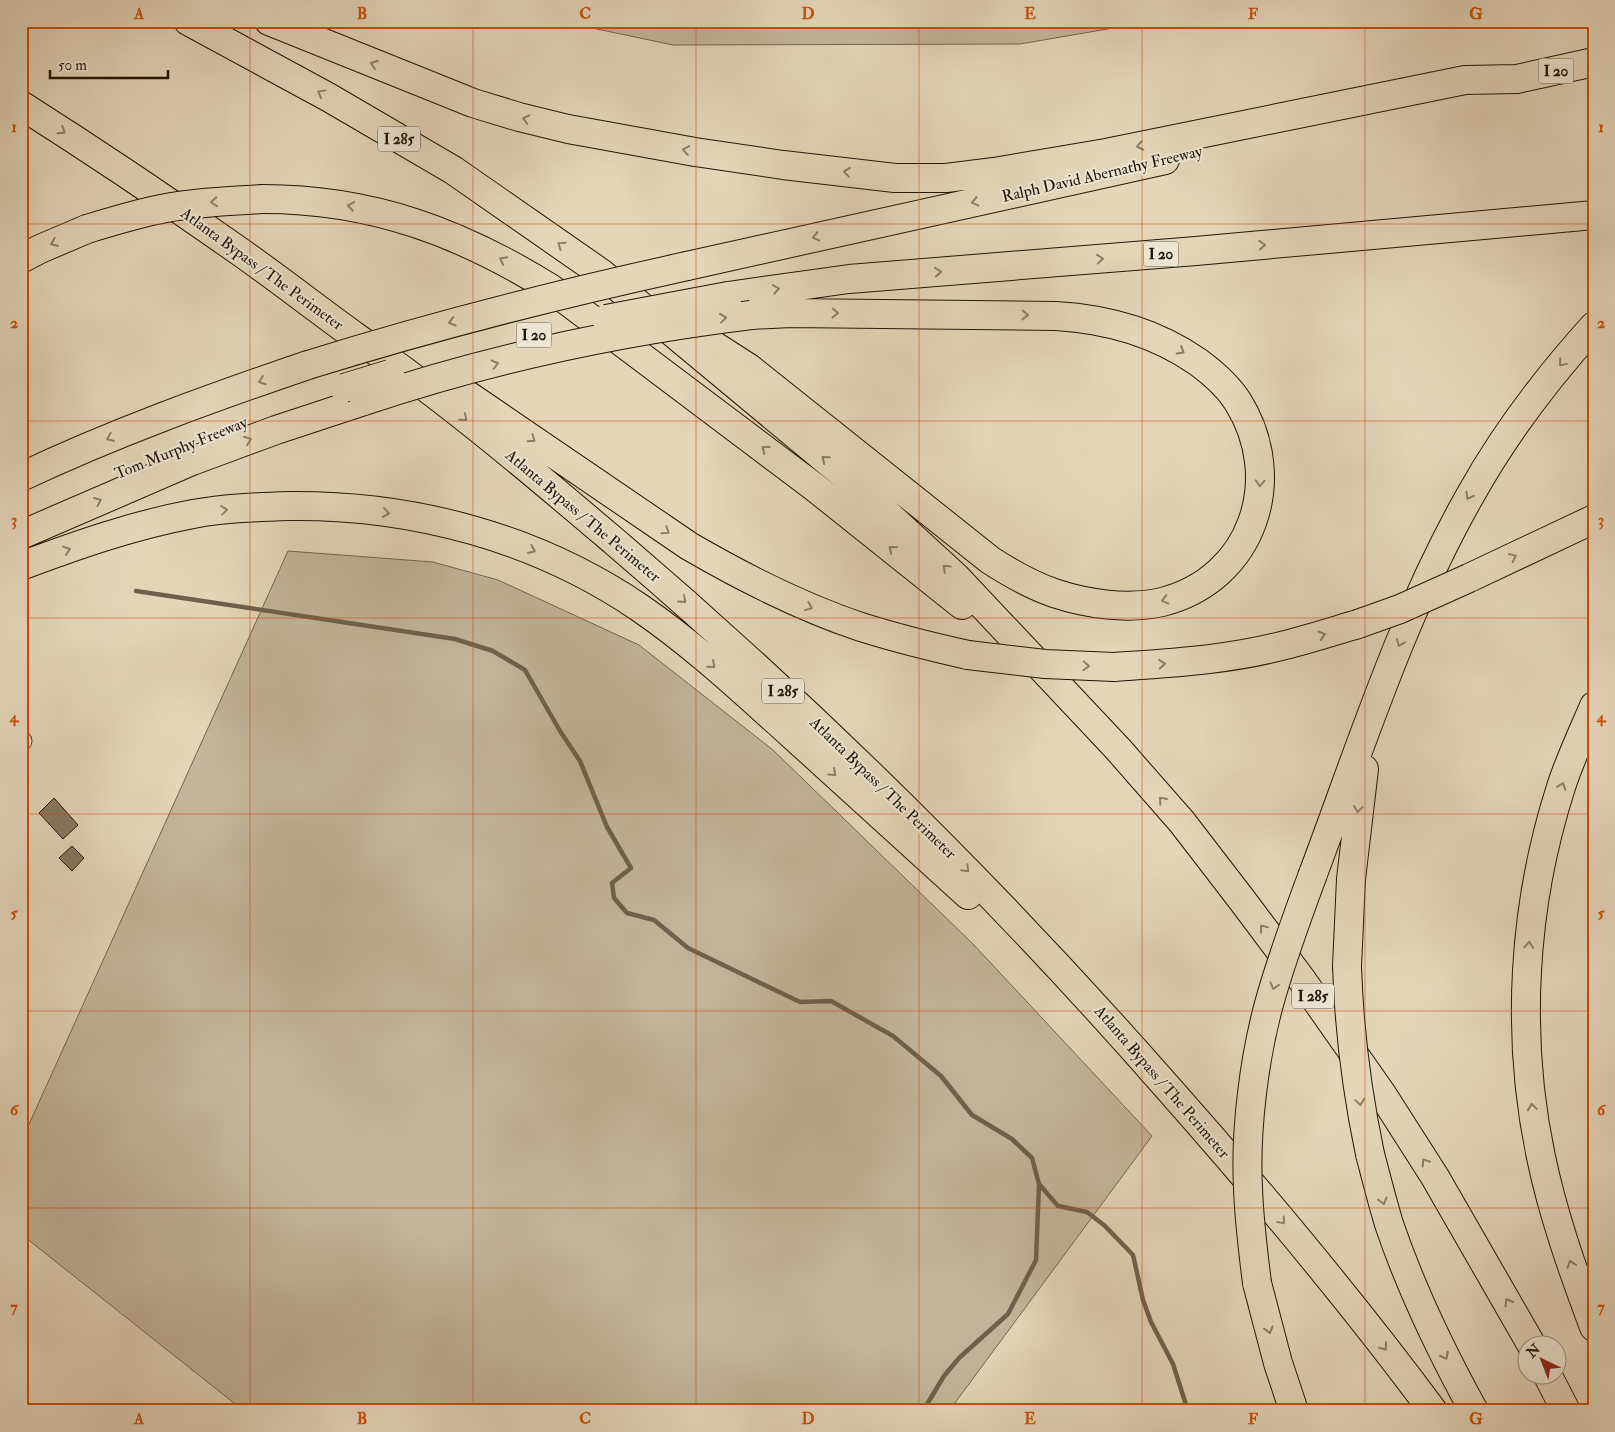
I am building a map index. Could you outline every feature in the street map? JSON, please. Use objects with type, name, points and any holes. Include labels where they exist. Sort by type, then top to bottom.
[{"type":"highway","name":"I 285","points":[[188,21],[328,97],[453,170],[601,273],[765,408],[879,506],[956,577],[1053,678],[1182,822],[1302,980],[1382,1094],[1435,1177],[1526,1334]]},
{"type":"highway","points":[[269,21],[473,103],[519,117],[576,130],[695,152],[783,165],[895,178],[946,178],[994,172],[1106,153],[1464,80],[1518,79]]},
{"type":"highway","name":"I 20","points":[[1518,79],[1594,62]]},
{"type":"highway","name":"Ralph David Abernathy Freeway","points":[[308,365],[478,315],[584,288],[1385,111],[1518,79]]},
{"type":"highway","name":"Atlanta Bypass / The Perimeter","points":[[21,105],[115,166],[243,254],[412,377],[591,522],[678,596],[771,680],[859,762],[950,852],[1124,1038],[1296,1237],[1397,1362],[1433,1411]]},
{"type":"highway","points":[[21,259],[87,229],[123,218],[166,208],[213,202],[263,199],[316,201],[380,212],[456,238],[481,249],[550,288],[813,486],[1053,678]]},
{"type":"highway","name":"I 20","points":[[354,395],[438,358],[643,311],[728,296],[849,279],[1196,251],[1594,215]]},
{"type":"highway","points":[[21,535],[192,461],[276,430],[354,395],[641,331],[752,315],[800,313],[1056,316],[1098,320],[1151,335],[1186,354],[1214,374],[1231,392],[1247,418],[1259,453],[1261,482],[1256,511],[1246,538],[1227,564],[1217,574],[1192,590],[1163,601],[1148,604],[1108,604],[1054,593],[1021,579],[990,560],[749,368],[601,273]]},
{"type":"highway","points":[[1294,1411],[1278,1363],[1257,1283],[1248,1187],[1250,1120],[1255,1072],[1269,1004],[1287,945],[1387,676],[1408,622],[1432,569],[1479,480],[1512,428],[1594,326]]},
{"type":"highway","name":"Tom Murphy Freeway","points":[[21,477],[161,417],[308,365]]},
{"type":"highway","points":[[412,377],[469,396],[689,546],[727,569],[810,608],[860,626],[911,642],[968,655],[1045,664],[1114,667],[1224,657],[1283,646],[1358,624],[1400,609],[1594,519]]},
{"type":"highway","name":"Tom Murphy Freeway","points":[[21,515],[172,449],[230,427],[354,395]]},
{"type":"highway","points":[[21,566],[108,536],[160,521],[211,511],[263,507],[310,506],[360,509],[435,520],[527,547],[594,580],[634,604],[707,660],[1124,1038]]},
{"type":"highway","points":[[1387,676],[1362,780],[1351,879],[1347,966],[1352,1039],[1360,1106],[1370,1154],[1389,1222],[1416,1296],[1436,1339],[1474,1411]]},
{"type":"highway","points":[[1594,706],[1562,785],[1542,857],[1530,930],[1525,1004],[1530,1091],[1540,1156],[1557,1220],[1594,1326]]},
{"type":"highway","points":[[1552,1384],[1566,1411]]},
{"type":"shaded area","points":[[559,21],[1154,21],[1020,44],[673,45]]},
{"type":"shaded area","points":[[288,551],[433,562],[498,580],[639,645],[773,750],[973,944],[1152,1136],[949,1411],[244,1411],[21,1234],[21,1142]]},
{"type":"building","points":[[54,798],[78,825],[63,839],[39,813]]},
{"type":"building","points":[[72,846],[84,858],[72,871],[59,858]]},
{"type":"waterway","points":[[136,591],[455,639],[493,651],[525,670],[560,731],[580,761],[607,827],[631,868],[612,883],[614,898],[627,913],[654,920],[688,948],[800,1002],[831,1001],[893,1036],[941,1076],[972,1115],[1012,1139],[1032,1158],[1039,1184],[1036,1260],[1008,1314],[959,1358],[944,1376],[923,1411]]},
{"type":"waterway","points":[[1039,1184],[1058,1206],[1087,1212],[1105,1226],[1133,1255],[1143,1300],[1151,1322],[1173,1364],[1188,1411]]}]
